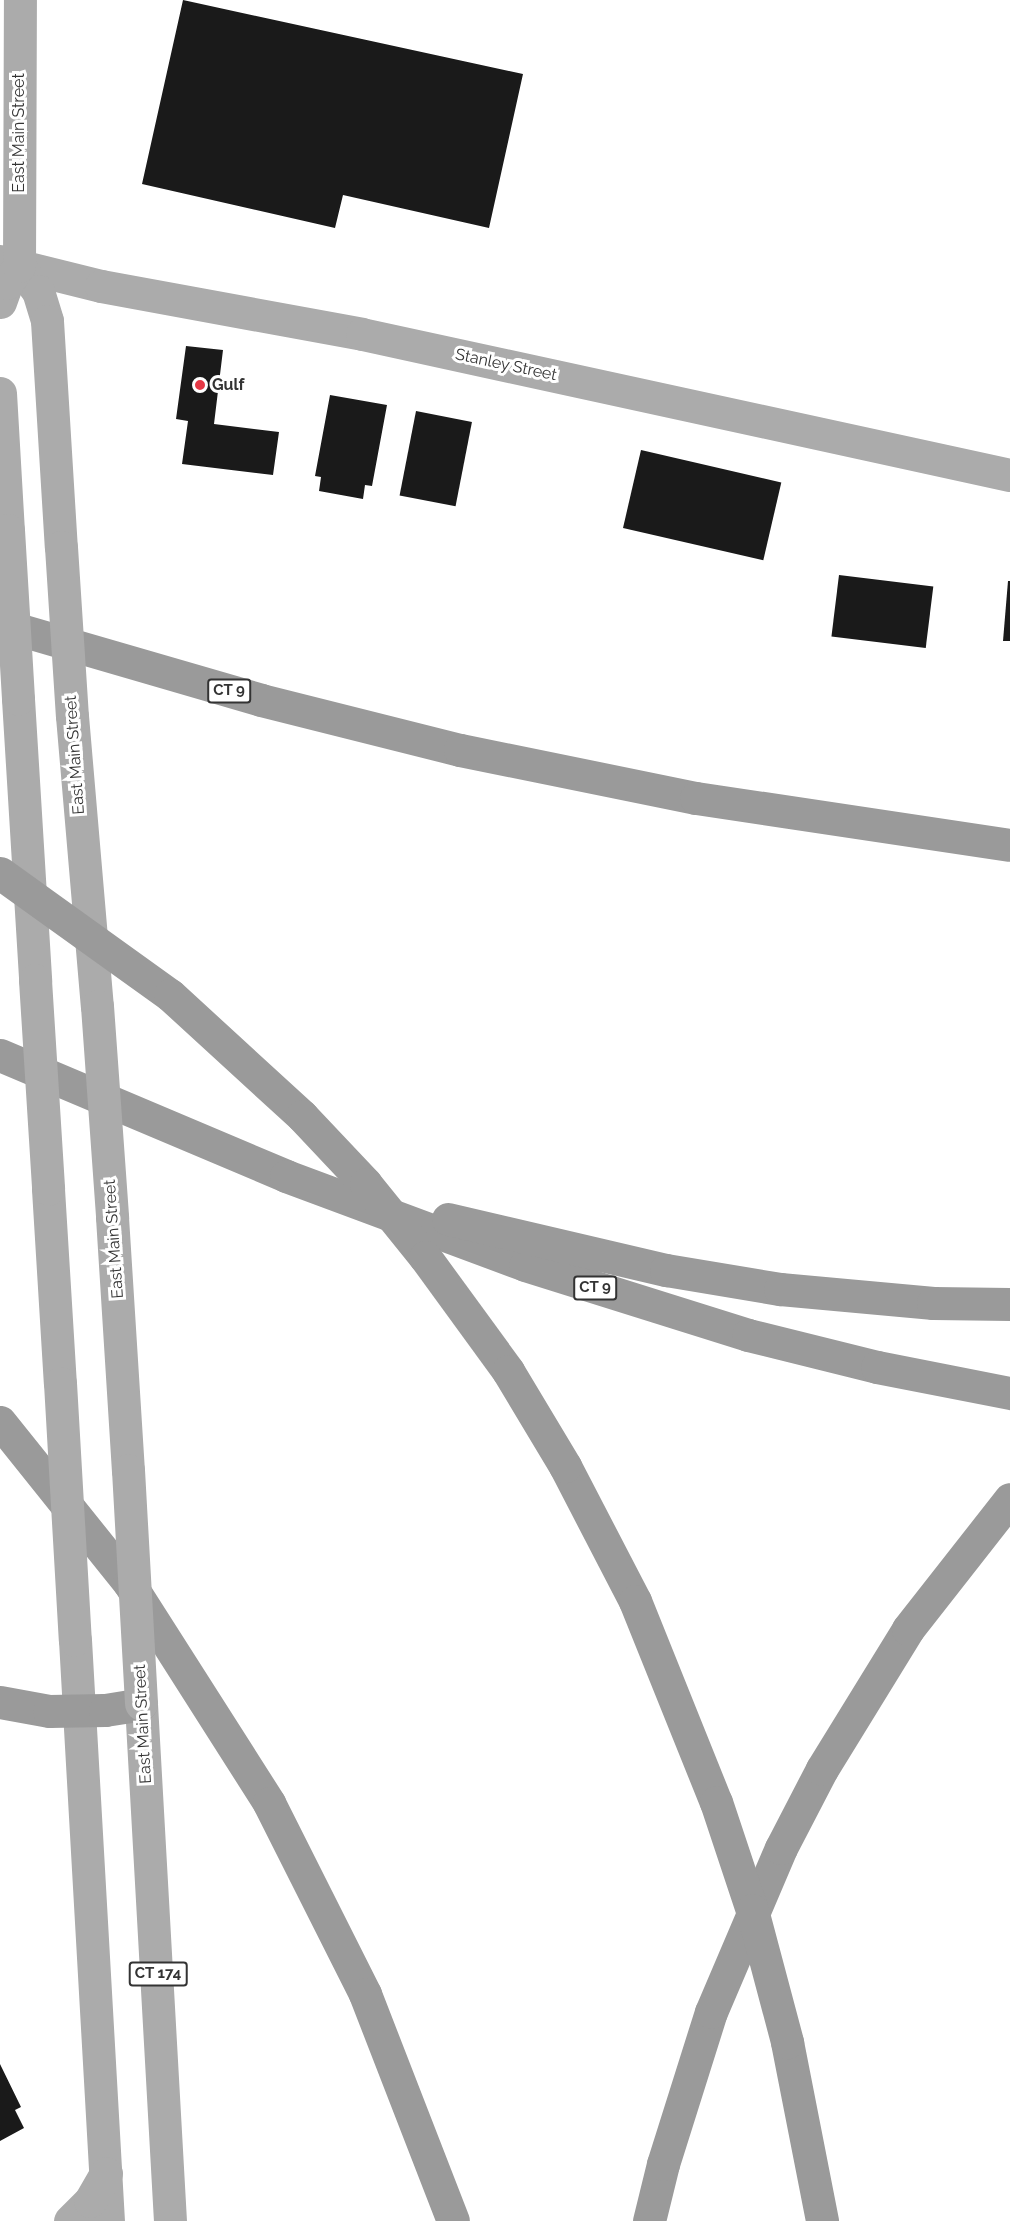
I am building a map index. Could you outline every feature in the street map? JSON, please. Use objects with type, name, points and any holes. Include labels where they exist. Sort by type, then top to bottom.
[{"type":"highway","name":"CT 9","points":[[0,624],[261,700],[460,750],[696,798],[924,834],[1010,845]]},
{"type":"highway","points":[[924,834],[1010,836]]},
{"type":"highway","points":[[0,873],[170,995],[302,1116],[366,1184],[432,1266],[508,1371],[565,1466],[634,1601],[717,1802],[752,1910],[787,2042],[822,2221]]},
{"type":"highway","name":"CT 9","points":[[0,1055],[348,1201],[525,1265],[747,1335],[866,1365],[1010,1393]]},
{"type":"highway","points":[[348,1201],[430,1215],[722,1280],[857,1298],[1010,1304]]},
{"type":"highway","points":[[0,1422],[129,1583],[269,1803],[378,2023],[453,2221]]},
{"type":"highway","points":[[649,2221],[675,2121],[711,2012],[781,1848],[822,1769],[908,1629],[1010,1499]]},
{"type":"highway","points":[[0,1702],[49,1711],[137,1713]]},
{"type":"main road","name":"East Main Street","points":[[20,0],[10,264],[38,291],[47,321],[72,716],[97,1006],[112,1217],[128,1470],[137,1713],[170,2221]]},
{"type":"main road","points":[[0,302],[7,283],[10,264]]},
{"type":"main road","name":"Stanley Street","points":[[10,264],[113,289],[363,334],[1010,475]]},
{"type":"main road","points":[[0,393],[108,2221]]},
{"type":"main road","points":[[70,2221],[90,2201],[106,2173]]},
{"type":"building","points":[[183,0],[523,74],[489,228],[343,195],[335,228],[142,184]]},
{"type":"building","points":[[186,346],[223,350],[214,424],[279,432],[273,475],[182,464],[188,421],[176,419]]},
{"type":"building","points":[[330,395],[387,405],[372,486],[365,485],[363,499],[319,491],[321,477],[315,476]]},
{"type":"building","points":[[416,411],[472,422],[456,506],[400,495]]},
{"type":"building","points":[[641,450],[781,482],[763,560],[623,528]]},
{"type":"building","points":[[839,575],[933,587],[926,648],[831,637]]},
{"type":"building","points":[[1008,581],[1010,581],[1010,641],[1003,641]]},
{"type":"building","points":[[0,2064],[21,2107],[15,2110],[24,2128],[0,2141]]},
{"type":"place","name":"Gulf","points":[[200,385]]}]
